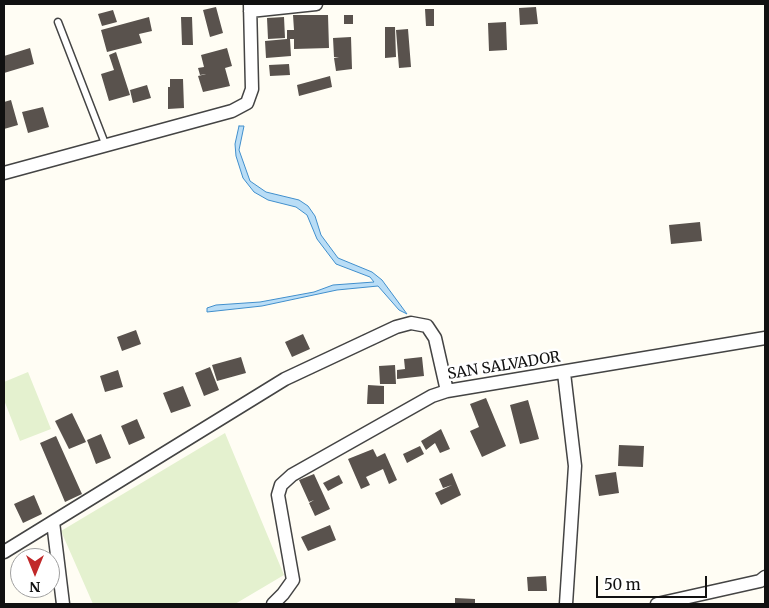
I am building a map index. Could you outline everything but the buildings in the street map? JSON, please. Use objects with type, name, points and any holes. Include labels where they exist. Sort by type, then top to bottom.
[{"type":"street","points":[[4,173],[232,111],[247,104],[252,89],[250,7],[316,4]]},
{"type":"street","points":[[4,552],[285,378],[396,327],[411,324],[427,326],[435,338],[447,391]]},
{"type":"street","name":"SAN SALVADOR","points":[[273,604],[284,594],[293,580],[278,495],[281,485],[292,475],[432,396],[447,391],[765,338]]},
{"type":"street","points":[[564,373],[575,466],[566,604]]},
{"type":"street","points":[[53,522],[63,604]]},
{"type":"street","points":[[657,604],[760,580],[765,576]]},
{"type":"lane","points":[[58,22],[106,146]]},
{"type":"green space","points":[[28,372],[51,429],[20,441],[4,400],[4,382]]},
{"type":"green space","points":[[225,433],[284,575],[235,604],[93,604],[61,531]]},
{"type":"water","points":[[239,126],[244,126],[239,150],[250,181],[266,192],[299,200],[308,206],[315,216],[321,235],[338,258],[372,272],[382,280],[407,314],[399,310],[378,286],[337,290],[262,306],[207,312],[207,308],[216,305],[260,302],[314,292],[333,285],[374,282],[370,277],[336,264],[317,239],[307,215],[296,207],[268,200],[254,192],[243,178],[236,156],[235,144]]}]
